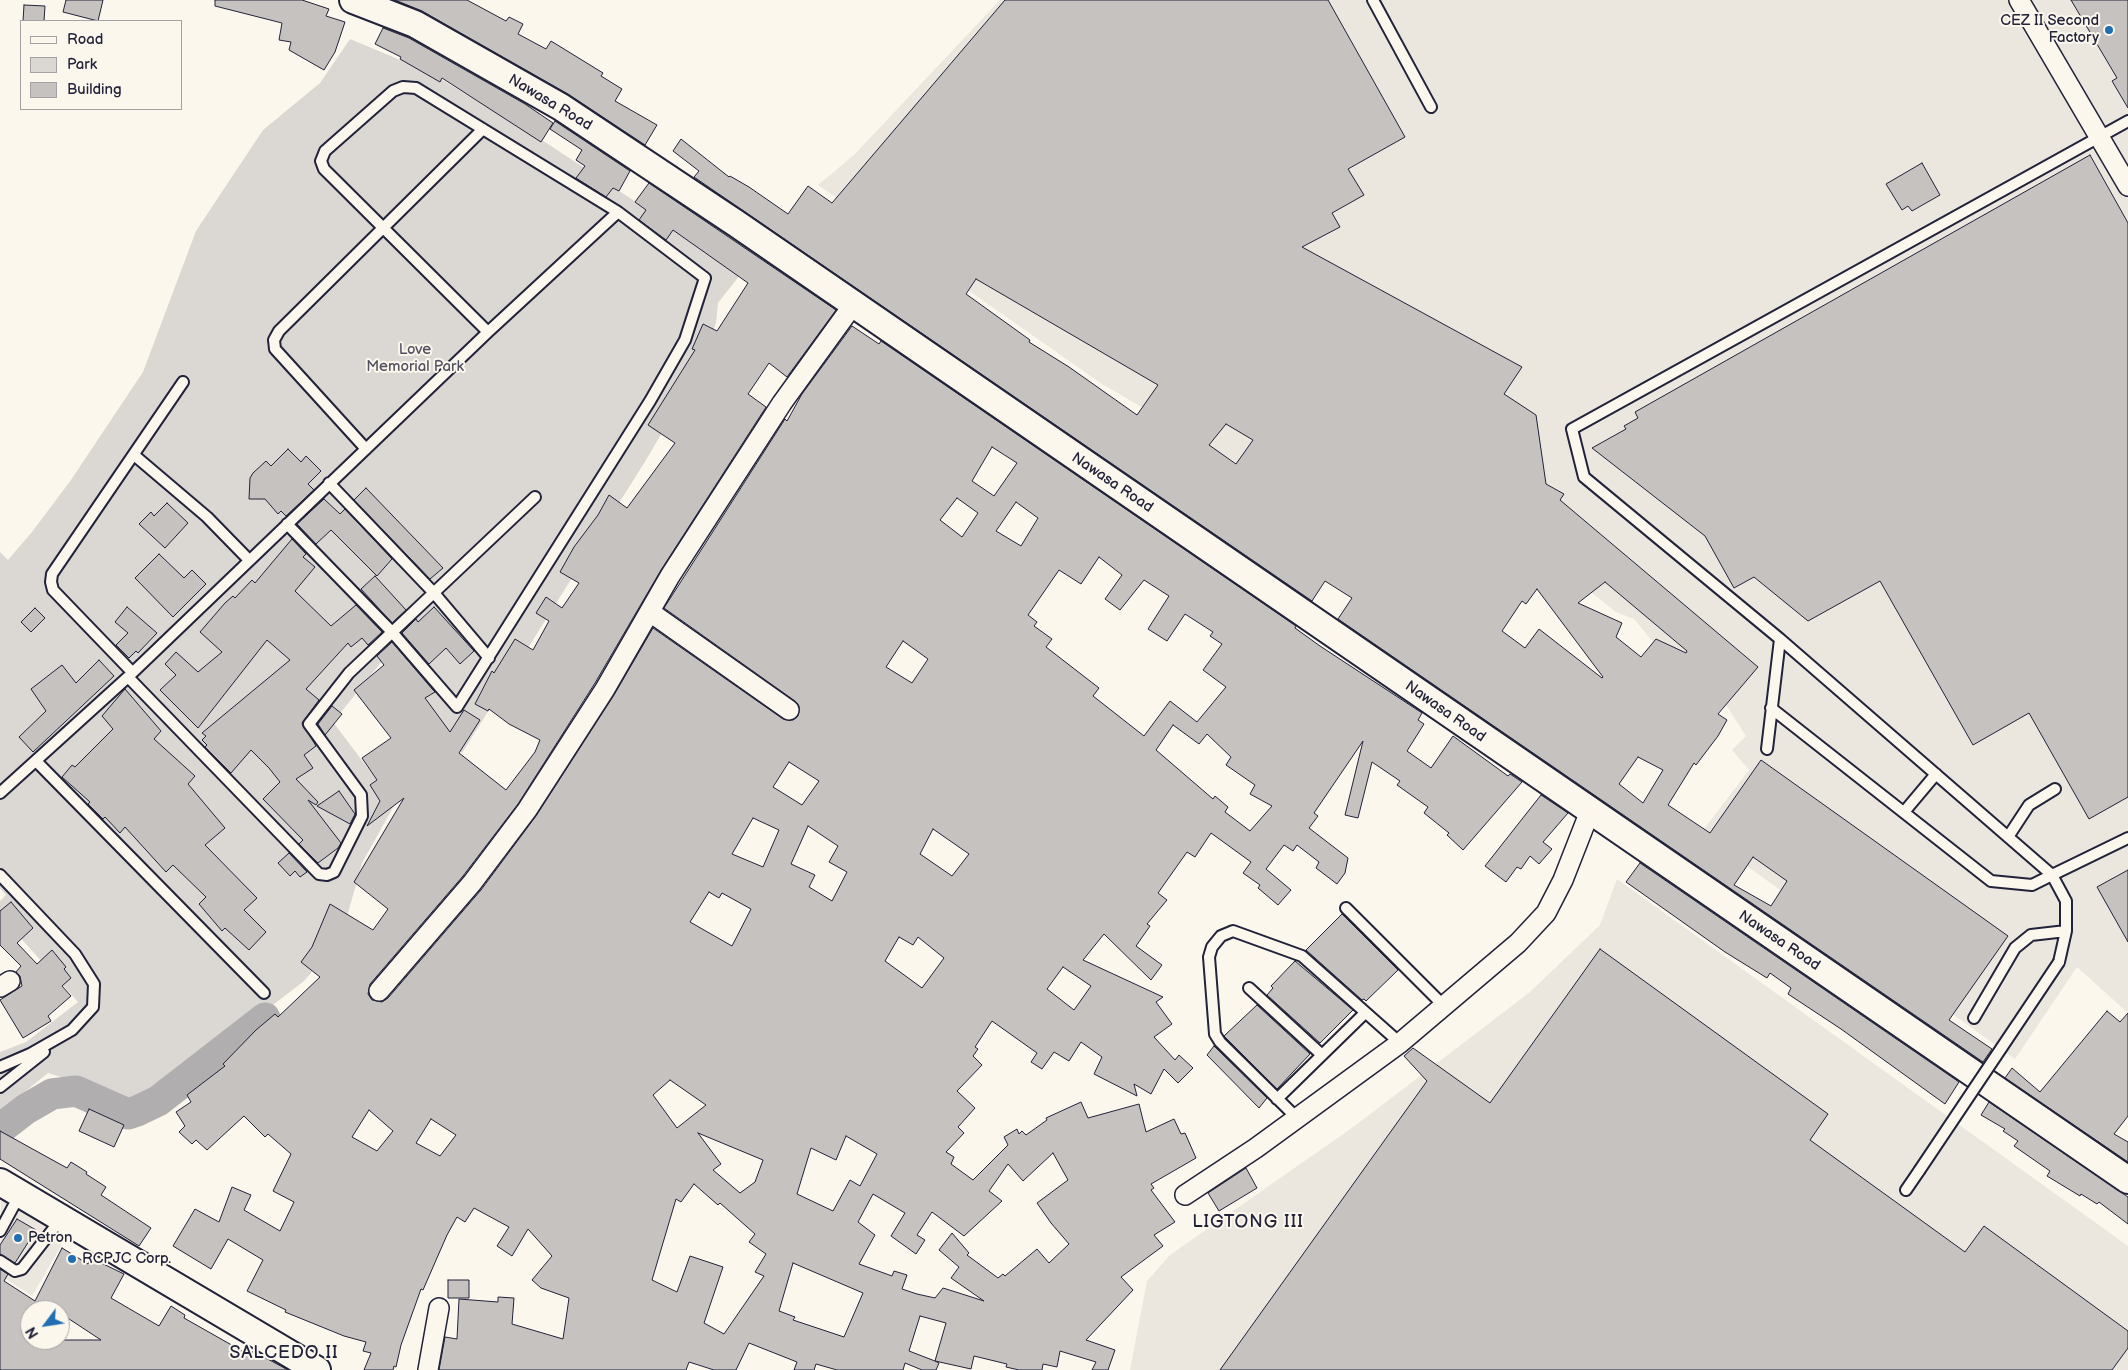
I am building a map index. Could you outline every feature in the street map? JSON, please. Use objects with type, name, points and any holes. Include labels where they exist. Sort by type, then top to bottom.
[{"type":"street","name":"Nawasa Road","points":[[354,0],[415,24],[561,107],[737,224],[2128,1180]]},
{"type":"street","points":[[2019,0],[2098,138],[2128,186]]},
{"type":"street","points":[[379,991],[472,883],[527,810],[605,689],[670,576],[782,403],[853,305]]},
{"type":"street","points":[[650,612],[789,710]]},
{"type":"street","points":[[1185,1195],[1400,1043],[1518,943],[1546,913],[1563,880],[1590,811]]},
{"type":"street","points":[[7,1190],[62,1219],[317,1370]]},
{"type":"street","points":[[428,1370],[439,1308]]},
{"type":"lane","points":[[1373,0],[1431,107]]},
{"type":"lane","points":[[288,524],[392,632],[457,706],[650,401],[685,340],[705,278],[618,212],[416,88],[403,87],[393,91],[326,151],[321,161],[324,169],[488,332]]},
{"type":"lane","points":[[1906,1190],[2059,962],[2066,931],[2066,902],[2052,875],[1780,639],[1584,478],[1572,428],[2128,121]]},
{"type":"lane","points":[[366,449],[275,348],[274,340],[278,331],[483,129]]},
{"type":"lane","points":[[0,793],[130,674],[488,332],[618,212]]},
{"type":"lane","points":[[183,382],[52,574],[50,582],[53,590],[130,674],[319,874],[327,875],[334,872],[362,816],[361,795],[309,724],[350,673],[535,497]]},
{"type":"lane","points":[[134,455],[207,517],[249,560]]},
{"type":"lane","points":[[330,483],[434,593],[489,658]]},
{"type":"lane","points":[[1767,749],[1780,639]]},
{"type":"lane","points":[[1772,708],[1991,881],[2032,885],[2128,838]]},
{"type":"lane","points":[[36,761],[264,994]]},
{"type":"lane","points":[[1904,812],[1936,774]]},
{"type":"lane","points":[[2008,837],[2029,805],[2056,789]]},
{"type":"lane","points":[[0,875],[75,954],[94,984],[92,1007],[72,1030],[0,1087]]},
{"type":"lane","points":[[1346,908],[1443,1005]]},
{"type":"lane","points":[[1296,1118],[1220,1042],[1215,1034],[1209,957],[1212,947],[1221,936],[1233,931],[1302,956],[1400,1043]]},
{"type":"lane","points":[[1974,1018],[2015,948],[2031,936],[2066,931]]},
{"type":"lane","points":[[1249,988],[1322,1055]]},
{"type":"lane","points":[[1277,1099],[1365,1013]]},
{"type":"lane","points":[[0,1067],[30,1054],[72,1030]]},
{"type":"lane","points":[[0,1231],[7,1190]]},
{"type":"lane","points":[[0,1260],[15,1271],[22,1269],[62,1219]]},
{"type":"shaded area","points":[[1000,0],[2128,0],[2128,1013],[2077,967],[2015,1059],[1701,833],[1749,770],[1732,750],[1746,736],[1728,708],[1664,655],[1634,619],[1616,612],[1592,593],[1586,574],[1304,502],[1102,384],[818,185],[854,155]]},
{"type":"shaded area","points":[[1617,879],[2128,1246],[2128,1370],[1130,1370],[1147,1281],[1170,1255],[1356,1125],[1530,992],[1600,925]]},
{"type":"shaded area","points":[[1,1200],[65,1239],[32,1296],[0,1275]]},
{"type":"green space","name":"Love Memorial Park","points":[[350,39],[429,72],[545,142],[630,198],[740,275],[718,303],[716,323],[694,378],[646,460],[462,753],[383,660],[333,722],[395,804],[362,863],[341,938],[304,981],[239,1031],[136,1101],[48,1073],[0,1112],[0,1052],[26,1042],[78,1002],[0,915],[0,901],[6,895],[0,888],[0,552],[8,560],[32,532],[71,480],[143,372],[196,231],[263,130],[320,83]]},
{"type":"building","points":[[66,0],[103,0],[98,20],[63,12]]},
{"type":"building","points":[[215,0],[302,0],[329,9],[326,16],[345,22],[335,52],[324,70],[289,50],[291,42],[279,40],[282,23],[215,6]]},
{"type":"building","points":[[395,0],[467,0],[506,21],[509,17],[523,24],[518,34],[546,49],[551,41],[603,73],[601,76],[622,89],[615,101],[657,125],[645,145],[568,94],[422,11]]},
{"type":"building","points":[[1005,0],[1328,0],[1405,137],[1348,169],[1364,195],[1332,213],[1340,227],[1302,247],[1522,367],[1504,394],[1536,415],[1546,484],[1564,494],[1560,500],[1758,667],[1718,714],[1727,720],[1718,736],[1696,765],[1694,763],[1668,805],[1710,833],[1761,760],[2008,936],[1949,1020],[1992,1049],[1983,1062],[1338,619],[1352,598],[1325,581],[1312,601],[694,177],[699,171],[673,151],[681,139],[729,177],[749,187],[788,214],[808,186],[832,203]],"holes":[[[976,279],[1158,385],[1137,415],[1069,367],[1029,342],[1030,340],[966,294]],[[1226,424],[1253,440],[1236,464],[1209,445]],[[1605,582],[1687,651],[1686,653],[1656,639],[1641,657],[1616,637],[1622,623],[1578,603]],[[1537,589],[1603,677],[1539,629],[1525,648],[1502,631],[1522,601],[1526,604]],[[1638,757],[1663,770],[1643,803],[1619,784]],[[1753,857],[1787,881],[1771,906],[1734,885]]]},
{"type":"building","name":"CEZ II Second Factory","points":[[2071,0],[2128,0],[2128,108],[2112,81],[2117,78]]},
{"type":"building","points":[[24,5],[45,6],[44,20],[23,20]]},
{"type":"building","points":[[383,28],[409,38],[525,104],[553,123],[541,142],[442,78],[440,82],[400,59],[401,57],[375,44]]},
{"type":"building","points":[[555,121],[630,171],[619,191],[613,188],[606,197],[576,178],[585,166],[576,160],[582,150],[550,129]]},
{"type":"building","points":[[2090,155],[2128,223],[2128,797],[2089,819],[2029,713],[1973,745],[1880,581],[1808,621],[1754,577],[1734,588],[1705,536],[1592,448],[1626,429],[1624,426],[1638,418],[1635,412]]},
{"type":"building","points":[[1922,163],[1940,195],[1912,211],[1908,206],[1902,210],[1886,184]]},
{"type":"building","points":[[649,183],[836,310],[787,377],[769,363],[748,394],[766,407],[661,570],[595,683],[518,804],[463,876],[370,984],[368,994],[372,1000],[382,1002],[388,998],[481,890],[536,816],[614,695],[653,628],[783,719],[793,720],[798,716],[799,706],[795,701],[664,608],[785,419],[787,421],[802,394],[852,326],[879,344],[881,341],[1296,626],[1295,628],[1320,646],[1422,713],[1418,720],[1424,724],[1407,751],[1431,768],[1453,736],[1508,776],[1510,774],[1522,782],[1463,850],[1447,835],[1449,833],[1424,813],[1428,807],[1397,785],[1400,781],[1372,762],[1358,818],[1345,815],[1363,741],[1314,813],[1318,816],[1309,828],[1348,858],[1345,873],[1337,884],[1316,868],[1319,862],[1297,845],[1293,851],[1284,845],[1266,869],[1291,890],[1278,905],[1258,888],[1260,885],[1243,873],[1251,862],[1211,833],[1195,857],[1187,852],[1158,893],[1167,900],[1147,924],[1150,926],[1136,946],[1162,965],[1151,980],[1104,934],[1083,960],[1163,997],[1156,1002],[1172,1024],[1154,1037],[1175,1060],[1179,1055],[1193,1068],[1178,1083],[1164,1069],[1151,1094],[1134,1084],[1137,1096],[1094,1074],[1102,1057],[1081,1042],[1069,1061],[1054,1052],[1042,1069],[1031,1062],[1037,1053],[992,1021],[975,1047],[978,1049],[973,1056],[982,1065],[957,1091],[975,1108],[958,1127],[964,1133],[946,1152],[954,1157],[951,1164],[973,1180],[1008,1145],[1004,1137],[1017,1129],[1019,1134],[1022,1131],[1026,1135],[1047,1120],[1046,1118],[1081,1102],[1088,1118],[1139,1104],[1146,1132],[1174,1119],[1181,1134],[1185,1133],[1196,1158],[1151,1184],[1154,1188],[1151,1190],[1175,1222],[1154,1235],[1163,1246],[1121,1277],[1133,1290],[1086,1340],[1115,1350],[1108,1370],[1092,1370],[1096,1362],[1060,1351],[1057,1367],[1043,1364],[1042,1370],[1019,1370],[1006,1367],[1007,1364],[974,1356],[971,1369],[935,1361],[939,1363],[936,1370],[922,1370],[905,1363],[903,1370],[837,1370],[816,1364],[814,1370],[794,1370],[797,1362],[749,1343],[736,1370],[714,1370],[689,1362],[686,1370],[439,1370],[445,1337],[457,1339],[459,1299],[498,1302],[498,1297],[514,1298],[512,1324],[563,1339],[569,1298],[541,1288],[532,1280],[552,1256],[528,1229],[512,1256],[497,1246],[509,1227],[474,1208],[465,1222],[457,1217],[447,1235],[423,1290],[421,1289],[401,1345],[396,1367],[394,1366],[393,1370],[364,1370],[371,1353],[363,1351],[366,1342],[344,1336],[285,1312],[286,1310],[247,1291],[263,1260],[228,1239],[211,1269],[173,1246],[195,1209],[219,1222],[232,1187],[251,1195],[244,1210],[280,1231],[294,1202],[273,1191],[291,1154],[268,1134],[265,1137],[244,1116],[207,1150],[196,1140],[192,1144],[179,1132],[185,1126],[176,1112],[191,1102],[187,1095],[225,1066],[223,1064],[256,1030],[275,1014],[278,1017],[320,977],[301,962],[312,947],[330,904],[373,930],[388,909],[354,882],[404,798],[367,826],[380,801],[370,785],[377,780],[362,758],[391,738],[354,690],[384,665],[377,656],[392,642],[435,692],[425,698],[450,732],[464,710],[480,720],[459,753],[506,790],[535,752],[540,740],[509,724],[489,709],[488,711],[475,704],[492,671],[494,673],[515,639],[533,650],[549,621],[536,613],[546,597],[562,608],[579,583],[560,572],[574,547],[598,515],[609,495],[627,508],[675,443],[648,425],[695,350],[692,349],[703,324],[717,331],[748,283],[673,230],[666,240],[639,220],[646,210],[635,202]],"holes":[[[992,447],[1017,463],[994,496],[972,481]],[[957,498],[978,513],[962,537],[940,520]],[[1016,502],[1038,518],[1021,546],[996,531]],[[1099,557],[1122,575],[1105,599],[1120,610],[1144,580],[1169,596],[1148,629],[1167,641],[1185,614],[1213,632],[1210,636],[1222,644],[1203,670],[1226,687],[1197,722],[1170,701],[1144,736],[1093,696],[1099,688],[1046,647],[1052,639],[1034,626],[1037,622],[1028,615],[1059,570],[1081,584]],[[903,641],[928,659],[912,683],[886,667]],[[1173,725],[1199,744],[1207,734],[1231,757],[1226,765],[1255,785],[1250,794],[1272,806],[1250,831],[1225,812],[1228,807],[1215,796],[1213,799],[1156,750]],[[789,762],[819,781],[802,805],[773,787]],[[753,818],[779,830],[763,867],[732,854]],[[808,826],[838,846],[829,862],[847,872],[832,901],[809,887],[815,875],[791,864]],[[933,829],[969,854],[952,876],[920,854]],[[709,892],[719,898],[722,893],[751,909],[732,946],[690,922]],[[899,937],[913,945],[918,937],[944,958],[922,988],[885,961]],[[1063,967],[1091,986],[1074,1010],[1047,989]],[[670,1080],[706,1105],[677,1128],[653,1095]],[[369,1110],[393,1131],[377,1151],[352,1137]],[[431,1119],[456,1135],[440,1156],[416,1143]],[[698,1133],[763,1160],[755,1182],[740,1193],[713,1170],[721,1164]],[[846,1136],[877,1154],[860,1186],[850,1180],[833,1211],[797,1194],[811,1148],[836,1160]],[[1053,1153],[1068,1180],[1037,1203],[1069,1244],[1049,1263],[1037,1249],[1005,1276],[1003,1274],[998,1278],[967,1255],[969,1253],[952,1233],[939,1250],[959,1267],[951,1278],[984,1301],[943,1288],[935,1298],[917,1294],[902,1289],[907,1275],[894,1271],[892,1276],[859,1264],[875,1235],[858,1222],[873,1194],[905,1213],[891,1236],[916,1254],[925,1240],[917,1235],[932,1212],[964,1236],[1002,1201],[989,1191],[1008,1164],[1023,1181]],[[694,1184],[718,1205],[720,1203],[755,1234],[749,1242],[766,1254],[755,1272],[764,1276],[724,1334],[704,1323],[723,1267],[690,1256],[677,1292],[652,1280],[676,1199],[681,1202]],[[793,1263],[863,1293],[844,1337],[793,1320],[795,1317],[779,1311]],[[920,1316],[946,1323],[935,1361],[909,1351]]]},
{"type":"building","points":[[288,449],[301,462],[306,456],[321,471],[308,484],[314,490],[286,516],[281,511],[278,514],[265,499],[249,499],[250,478],[253,473],[266,461],[271,466]]},
{"type":"building","points":[[366,488],[443,568],[430,579],[354,500]]},
{"type":"building","points":[[324,499],[340,514],[345,509],[392,559],[377,576],[331,530],[316,544],[297,524]]},
{"type":"building","points":[[167,503],[188,523],[165,548],[139,524],[151,512],[154,516]]},
{"type":"building","points":[[292,539],[306,554],[303,557],[315,567],[295,591],[331,626],[356,605],[382,632],[368,645],[362,638],[351,647],[348,643],[306,689],[319,700],[302,723],[316,746],[304,755],[313,768],[296,779],[318,802],[316,805],[308,800],[341,843],[338,848],[318,863],[299,844],[303,840],[263,799],[280,782],[269,768],[251,750],[231,773],[205,747],[207,745],[202,740],[206,736],[202,733],[290,660],[267,640],[198,728],[160,690],[176,675],[165,664],[176,652],[198,672],[222,652],[200,632],[225,603],[233,596],[235,598],[252,580],[255,583]]},
{"type":"building","points":[[159,554],[184,578],[192,570],[206,584],[173,617],[135,578]]},
{"type":"building","points":[[375,576],[406,610],[392,623],[361,589]]},
{"type":"building","points":[[127,607],[157,633],[138,653],[136,651],[129,658],[116,645],[128,633],[115,622]]},
{"type":"building","points":[[434,607],[474,651],[460,664],[446,648],[429,664],[402,633],[416,619],[418,622]]},
{"type":"building","points":[[35,608],[45,618],[31,632],[21,622]]},
{"type":"building","points":[[99,660],[114,676],[33,752],[19,737],[46,711],[31,689],[62,665],[76,683]]},
{"type":"building","points":[[125,689],[161,731],[154,739],[195,776],[188,784],[225,828],[205,845],[257,898],[244,910],[266,932],[249,950],[225,928],[222,931],[199,904],[206,897],[173,865],[166,872],[125,827],[120,833],[105,817],[103,819],[88,804],[90,802],[62,777],[72,765],[75,767],[113,729],[102,716]]},
{"type":"building","points":[[332,706],[342,714],[325,735],[318,724]]},
{"type":"building","points":[[339,791],[355,814],[350,824],[317,806]]},
{"type":"building","points":[[1541,795],[1568,813],[1543,842],[1552,849],[1539,864],[1530,856],[1521,869],[1517,867],[1506,882],[1485,866]]},
{"type":"building","points":[[289,853],[307,872],[300,877],[295,871],[290,876],[278,863]]},
{"type":"building","points":[[1640,863],[1959,1082],[1945,1104],[1841,1029],[1788,994],[1791,988],[1770,973],[1767,978],[1725,952],[1626,882]]},
{"type":"building","points":[[2128,870],[2128,942],[2097,887]]},
{"type":"building","points":[[11,902],[33,928],[17,943],[37,964],[52,950],[66,967],[64,969],[71,978],[62,986],[71,996],[48,1016],[51,1021],[23,1038],[0,1000],[22,986],[20,976],[16,972],[21,966],[0,945],[0,911]]},
{"type":"building","points":[[1342,914],[1398,970],[1366,1001],[1362,1000],[1306,950]]},
{"type":"building","points":[[1600,949],[1828,1114],[1810,1140],[1965,1252],[1984,1226],[2128,1331],[2128,1348],[2112,1370],[1220,1370],[1427,1081],[1404,1056],[1413,1048],[1490,1103]]},
{"type":"building","points":[[1295,961],[1353,1010],[1320,1043],[1267,995],[1273,988],[1271,986]]},
{"type":"building","points":[[1257,1005],[1310,1054],[1277,1089],[1224,1036]]},
{"type":"building","points":[[2107,1011],[2120,1022],[2128,1013],[2128,1116],[2114,1134],[2128,1142],[2128,1162],[2005,1078],[2012,1068],[2040,1092]]},
{"type":"building","points":[[1214,1046],[1267,1098],[1259,1108],[1207,1055]]},
{"type":"building","points":[[1989,1102],[2128,1197],[2128,1224],[2099,1202],[2097,1204],[2081,1194],[2080,1196],[2047,1176],[2050,1171],[2014,1146],[2018,1141],[2003,1131],[2005,1129],[1981,1115]]},
{"type":"building","points":[[89,1109],[124,1125],[114,1147],[79,1131]]},
{"type":"building","points":[[0,1131],[67,1168],[71,1162],[106,1187],[101,1195],[151,1228],[139,1246],[0,1159]]},
{"type":"building","points":[[1246,1168],[1257,1188],[1219,1211],[1208,1193]]},
{"type":"building","name":"Petron","points":[[17,1219],[36,1230],[15,1263],[0,1254],[0,1245]]},
{"type":"building","points":[[62,1248],[88,1264],[91,1258],[124,1274],[111,1298],[159,1326],[171,1306],[185,1315],[184,1318],[251,1356],[253,1351],[288,1370],[0,1370],[0,1269],[8,1274],[4,1281],[33,1300],[20,1300],[20,1350],[70,1350],[70,1340],[101,1340],[70,1320],[70,1300],[36,1300]]},
{"type":"building","points":[[448,1280],[469,1280],[469,1298],[448,1298]]},
{"type":"waterway","points":[[0,1129],[26,1109],[52,1094],[76,1091],[128,1114],[137,1111],[158,1101],[265,1018]]},
{"type":"place","name":"CEZ II Second Factory","points":[[2109,30]]},
{"type":"place","name":"Petron","points":[[18,1238]]},
{"type":"place","name":"RCPJC Corp.","points":[[72,1259]]},
{"type":"district","name":"LIGTONG III","points":[[1248,1222]]},
{"type":"district","name":"SALCEDO II","points":[[284,1353]]}]
